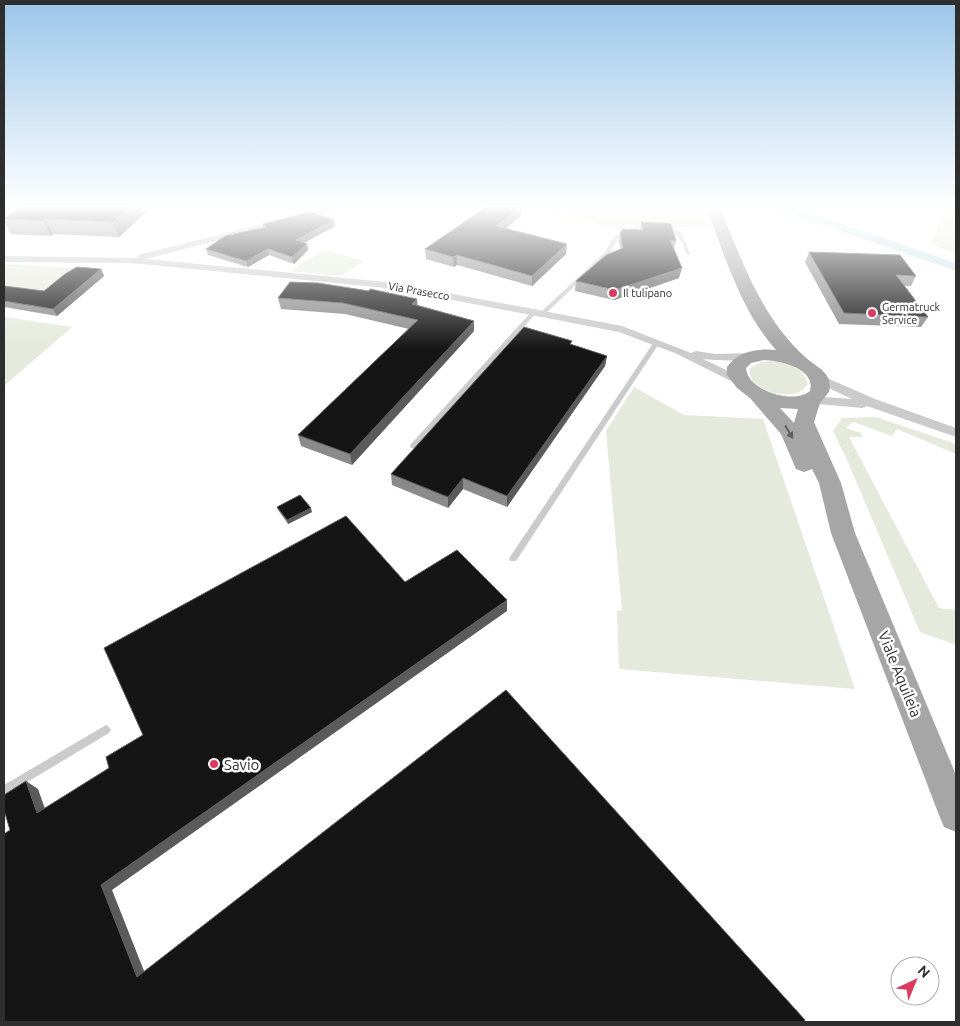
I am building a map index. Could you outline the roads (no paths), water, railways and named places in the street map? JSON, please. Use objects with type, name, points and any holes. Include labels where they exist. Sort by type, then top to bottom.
[{"type":"main road","points":[[732,253],[754,306],[776,340],[803,364],[814,371],[820,379]]},
{"type":"main road","points":[[754,306],[757,355]]},
{"type":"main road","points":[[740,381],[736,373],[737,366],[742,360],[757,355],[777,355],[803,364]]},
{"type":"main road","name":"Viale Aquileia","points":[[757,395],[785,403],[811,400],[819,395],[822,387],[820,379]]},
{"type":"main road","name":"Viale Aquileia","points":[[740,381],[757,395],[790,432],[813,483],[843,533]]},
{"type":"main road","name":"Viale Aquileia","points":[[811,400],[804,422],[830,483],[843,533],[956,816]]},
{"type":"street","points":[[132,260],[157,253]]},
{"type":"street","name":"Via Prasecco","points":[[4,259],[132,260],[290,276],[362,281],[539,312],[622,329],[680,351],[740,381]]},
{"type":"street","name":"Via Prasecco","points":[[680,351],[715,357],[757,355]]},
{"type":"street","points":[[820,379],[840,390],[956,433]]},
{"type":"street","points":[[811,400],[881,406]]},
{"type":"lane","points":[[412,446],[539,312],[607,253]]},
{"type":"lane","points":[[513,559],[657,342]]},
{"type":"lane","points":[[4,791],[106,730]]},
{"type":"waterway","points":[[915,253],[956,267]]},
{"type":"place","name":"Il tulipano","points":[[613,293]]},
{"type":"place","name":"Germatruck Service","points":[[872,313]]},
{"type":"place","name":"Savio","points":[[214,764]]}]
